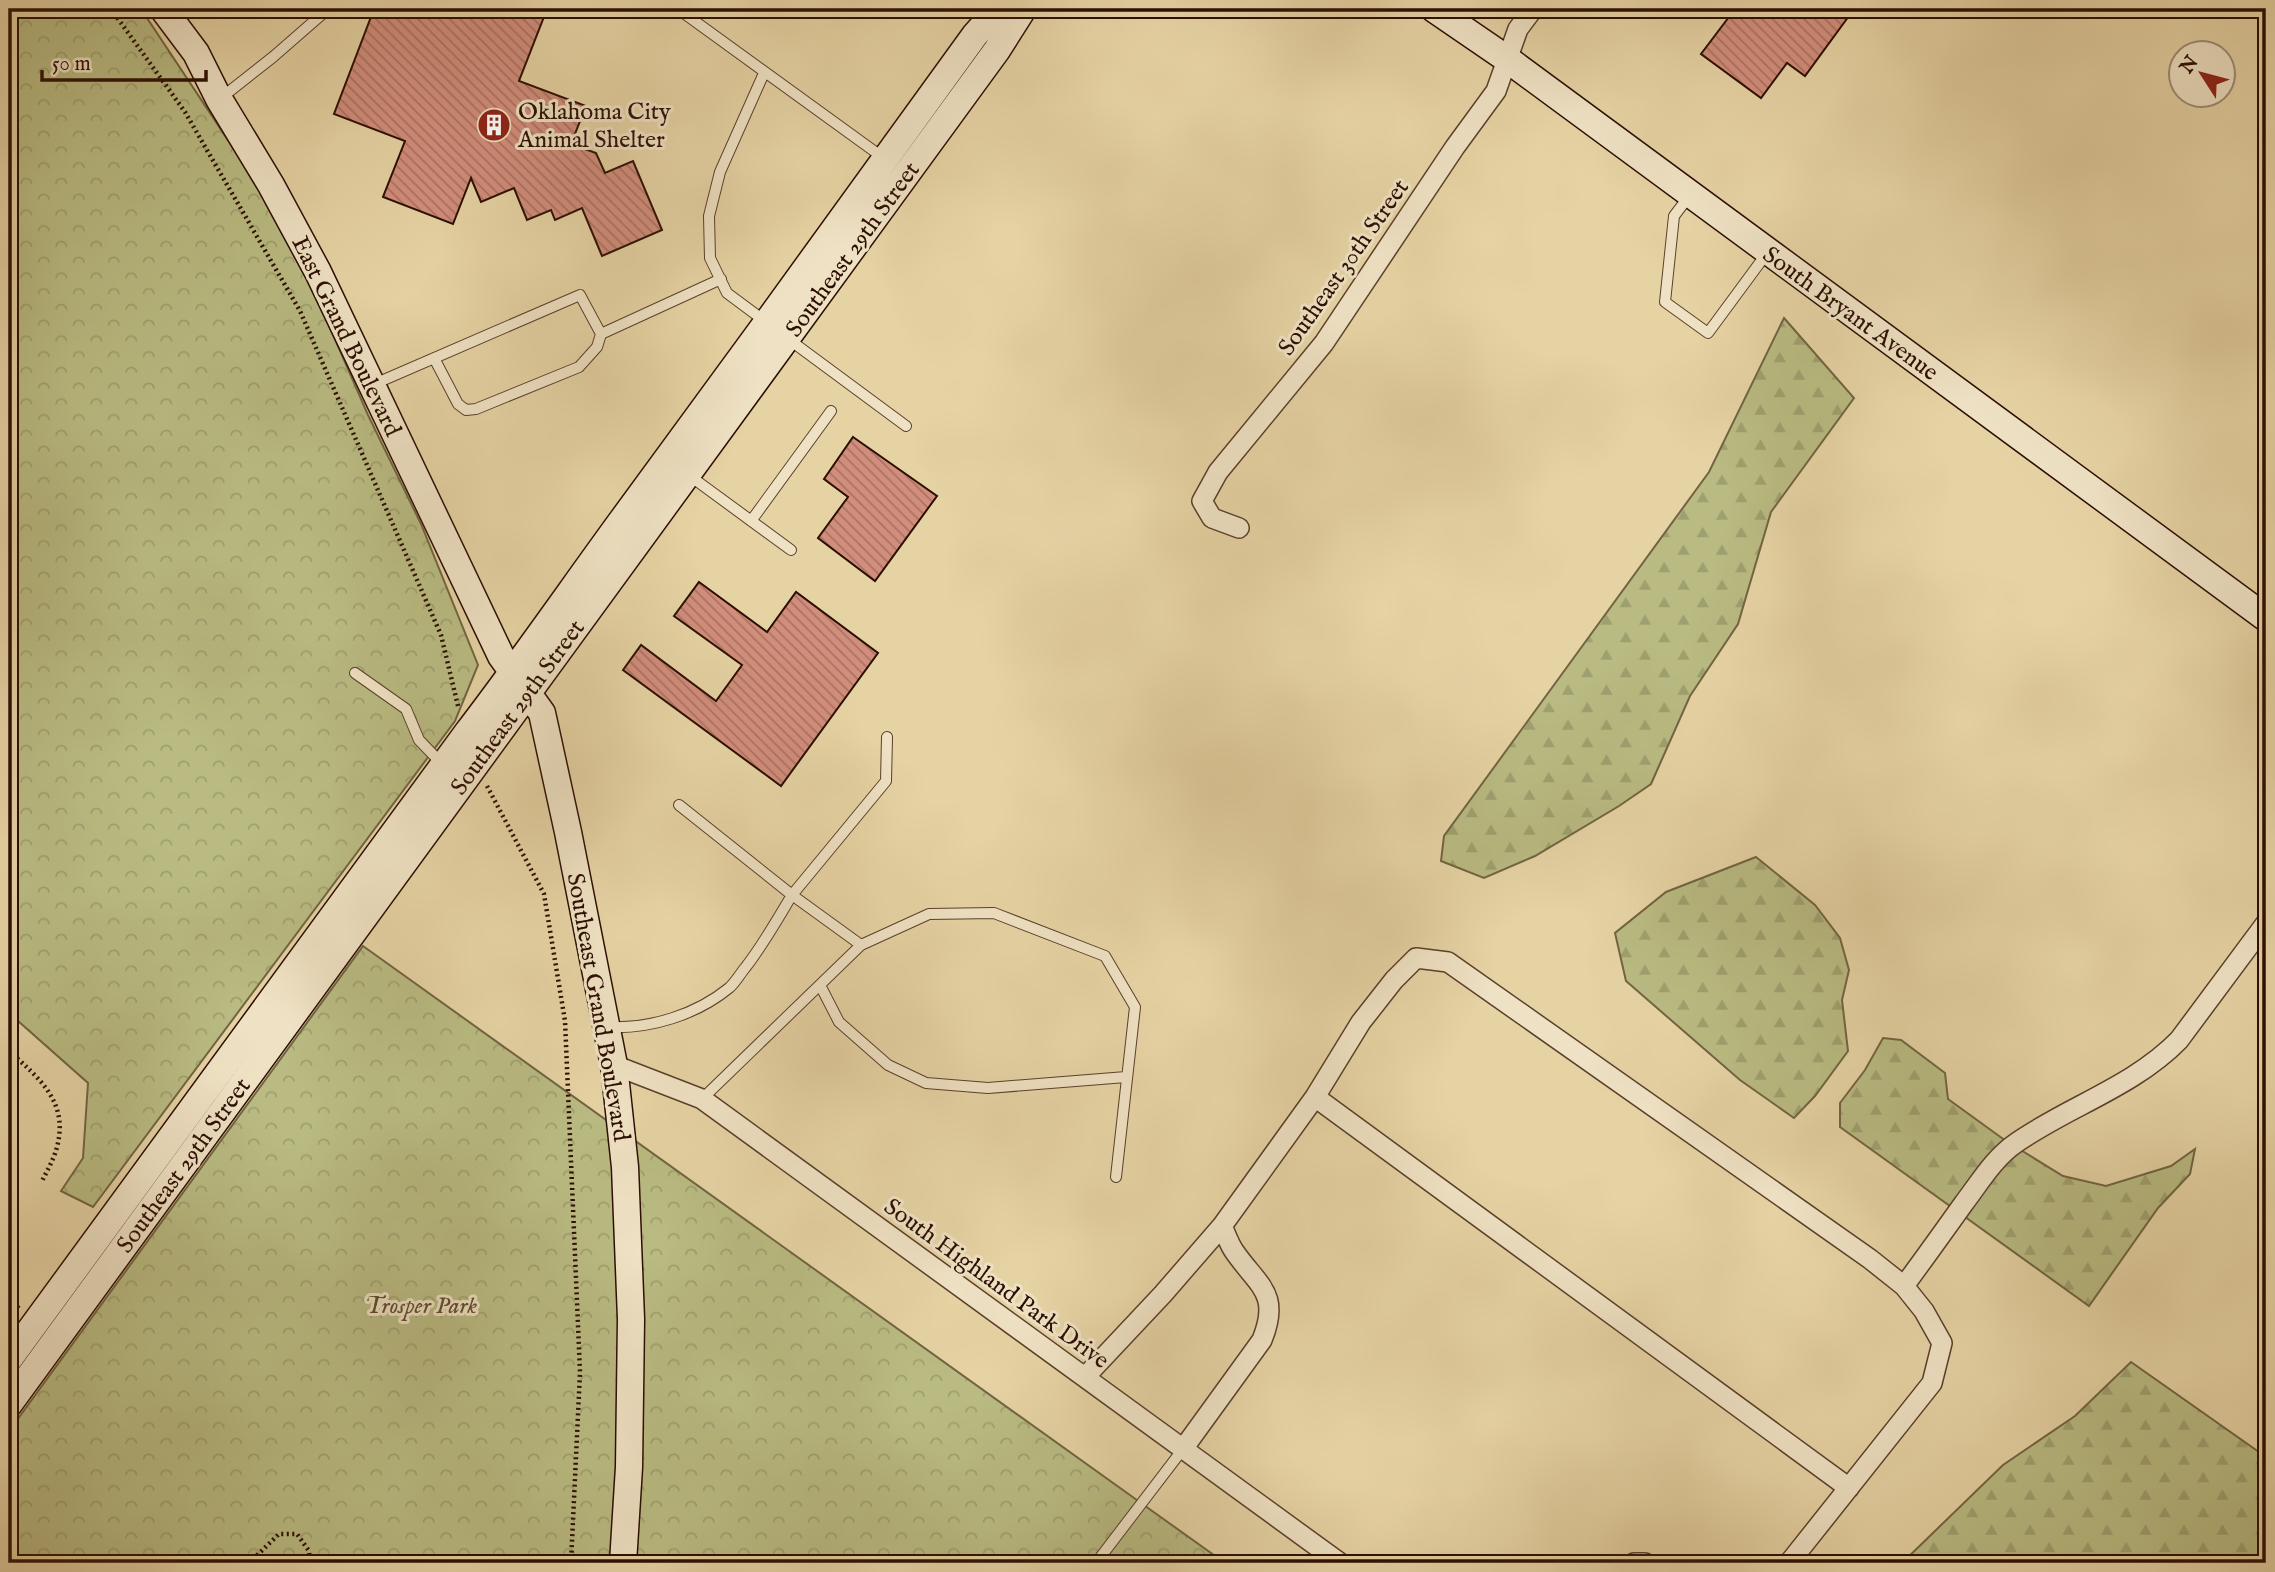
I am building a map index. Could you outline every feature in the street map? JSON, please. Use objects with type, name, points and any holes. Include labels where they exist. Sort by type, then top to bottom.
[{"type":"main road","name":"East Grand Boulevard","points":[[163,9],[196,52],[219,99],[271,185],[312,261],[479,612],[501,656],[520,683]]},
{"type":"main road","name":"Southeast 29th Street","points":[[9,1404],[520,683],[688,474],[885,160],[975,35],[998,9]]},
{"type":"main road","name":"Southeast 29th Street","points":[[9,1359],[443,765],[520,683],[548,621],[997,50],[1023,9]]},
{"type":"main road","name":"South Bryant Avenue","points":[[1434,9],[1507,59],[2266,618]]},
{"type":"main road","name":"Southeast Grand Boulevard","points":[[520,683],[542,713],[614,1065],[625,1167],[631,1318],[629,1467],[623,1563]]},
{"type":"street","name":"Southeast 30th Street","points":[[1239,528],[1212,518],[1202,501],[1218,471],[1324,343],[1455,147],[1496,91],[1518,29],[1533,9]]},
{"type":"street","points":[[1905,1286],[1993,1164],[2014,1144],[2142,1072],[2163,1056],[2179,1040],[2266,923]]},
{"type":"street","points":[[1085,1377],[1222,1226],[1315,1097],[1361,1022],[1394,980],[1416,958],[1448,962],[1870,1259],[1905,1286],[1924,1311],[1942,1343],[1931,1383],[1789,1563]]},
{"type":"street","name":"South Highland Park Drive","points":[[614,1065],[702,1099],[1340,1563]]},
{"type":"street","points":[[1315,1097],[1849,1488]]},
{"type":"street","points":[[1183,1449],[1262,1340],[1270,1321],[1265,1289],[1233,1250],[1222,1226]]},
{"type":"street","points":[[1634,1563],[1645,1563]]},
{"type":"lane","points":[[219,99],[328,9]]},
{"type":"lane","points":[[678,9],[885,160]]},
{"type":"lane","points":[[764,73],[720,172],[709,216],[710,258],[727,293],[906,426]]},
{"type":"lane","points":[[1690,194],[1674,216],[1665,302],[1708,333],[1768,252]]},
{"type":"lane","points":[[601,334],[721,279]]},
{"type":"lane","points":[[372,386],[434,358],[580,295],[601,334],[597,347],[579,367],[476,409],[466,410],[458,404],[434,358]]},
{"type":"lane","points":[[751,521],[831,411]]},
{"type":"lane","points":[[688,474],[791,550]]},
{"type":"lane","points":[[355,673],[406,709],[419,740],[443,765]]},
{"type":"lane","points":[[606,1027],[625,1028],[650,1024],[692,1011],[730,988],[762,946],[792,895],[886,781],[887,737]]},
{"type":"lane","points":[[679,805],[792,895],[861,945]]},
{"type":"lane","points":[[702,1099],[861,945],[929,914],[994,913],[1105,956],[1135,1007],[1116,1177]]},
{"type":"lane","points":[[820,985],[839,1022],[888,1065],[926,1083],[988,1088],[1126,1077]]},
{"type":"lane","points":[[1096,1563],[1183,1449]]},
{"type":"path","points":[[9,1051],[39,1077],[56,1102],[61,1128],[57,1149],[41,1182]]},
{"type":"path","points":[[249,1563],[279,1534],[297,1534],[309,1551],[310,1563]]},
{"type":"green space","points":[[9,9],[141,9],[265,196],[314,291],[368,415],[421,524],[478,665],[455,721],[93,1207],[61,1191],[83,1158],[88,1083],[9,1013]]},
{"type":"green space","points":[[1784,318],[1854,398],[1771,512],[1738,624],[1690,696],[1651,784],[1535,856],[1484,878],[1441,861],[1444,836],[1709,472]]},
{"type":"green space","points":[[1756,857],[1815,905],[1840,938],[1849,970],[1842,1000],[1848,1051],[1815,1096],[1794,1118],[1740,1080],[1626,981],[1615,933],[1666,892]]},
{"type":"green space","name":"Trosper Park","points":[[363,946],[1225,1563],[9,1563],[9,1431]]},
{"type":"green space","points":[[1883,1038],[1901,1040],[1945,1073],[1948,1099],[2006,1141],[2063,1176],[2106,1186],[2171,1166],[2195,1149],[2190,1174],[2158,1208],[2089,1306],[1840,1127],[1840,1103],[1865,1070]]},
{"type":"green space","points":[[2131,1362],[2266,1457],[2266,1563],[1902,1563],[2003,1465],[2075,1416]]},
{"type":"building","name":"Oklahoma City Animal Shelter","points":[[374,9],[547,9],[519,81],[586,106],[571,144],[596,153],[605,173],[633,161],[662,230],[602,256],[582,208],[555,220],[551,210],[527,220],[514,188],[481,202],[471,178],[453,224],[383,197],[405,141],[334,114]]},
{"type":"building","points":[[1735,9],[1854,9],[1805,76],[1787,63],[1761,98],[1701,54]]},
{"type":"building","points":[[853,437],[937,496],[875,581],[818,538],[848,497],[824,479]]},
{"type":"building","points":[[699,582],[767,632],[796,592],[878,653],[781,786],[623,670],[641,645],[716,701],[742,665],[674,616]]},
{"type":"place","name":"Oklahoma City Animal Shelter","points":[[494,125]]}]
